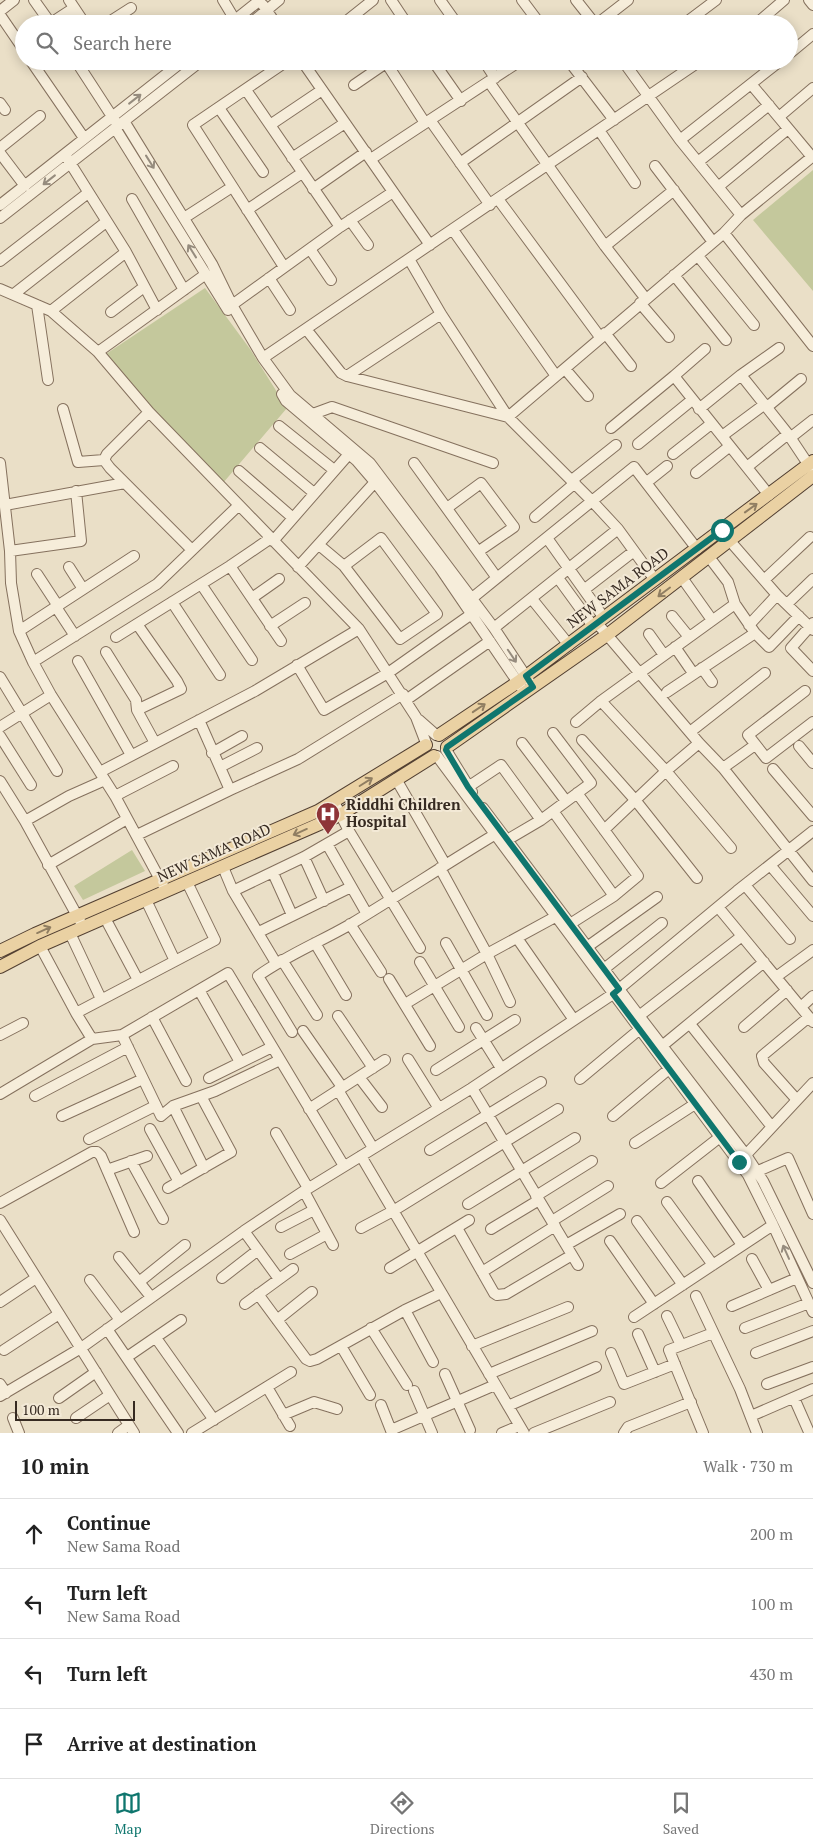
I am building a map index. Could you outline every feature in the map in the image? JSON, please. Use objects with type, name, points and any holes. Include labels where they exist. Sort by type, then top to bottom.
[{"type":"main road","name":"NEW SAMA ROAD","points":[[0,967],[40,946],[340,814],[441,752],[526,684],[569,645],[769,495],[812,468]]},
{"type":"main road","name":"NEW SAMA ROAD","points":[[0,951],[77,915],[318,811],[334,802],[432,740],[607,635],[730,541],[812,468]]},
{"type":"main road","points":[[432,740],[446,740],[441,752],[428,752],[432,740]]},
{"type":"street","points":[[0,11],[14,0]]},
{"type":"street","points":[[34,0],[45,15]]},
{"type":"street","points":[[223,0],[229,15]]},
{"type":"street","points":[[241,15],[260,0],[270,15]]},
{"type":"street","points":[[261,15],[279,0]]},
{"type":"street","points":[[361,15],[373,0]]},
{"type":"street","points":[[390,0],[401,15]]},
{"type":"street","points":[[440,0],[451,15]]},
{"type":"street","points":[[522,0],[533,15]]},
{"type":"street","points":[[576,0],[588,15]]},
{"type":"street","points":[[608,15],[628,0]]},
{"type":"street","points":[[696,15],[716,0]]},
{"type":"street","points":[[766,15],[784,0]]},
{"type":"street","points":[[809,0],[813,5]]},
{"type":"street","points":[[60,15],[73,3],[80,15]]},
{"type":"street","points":[[120,15],[131,8]]},
{"type":"street","points":[[0,15],[15,37]]},
{"type":"street","points":[[798,46],[813,34]]},
{"type":"street","points":[[38,70],[84,138]]},
{"type":"street","points":[[82,70],[184,218],[212,264],[232,305],[263,358],[290,395],[370,463],[494,628],[526,684]]},
{"type":"street","points":[[0,218],[67,159],[84,138],[117,123],[174,70]]},
{"type":"street","points":[[0,205],[25,186],[67,159],[189,70]]},
{"type":"street","points":[[274,70],[193,125],[284,267]]},
{"type":"street","points":[[308,70],[430,245]]},
{"type":"street","points":[[354,85],[374,70]]},
{"type":"street","points":[[391,70],[460,163],[602,335],[631,366]]},
{"type":"street","points":[[439,70],[461,101]]},
{"type":"street","points":[[488,70],[518,123],[669,337]]},
{"type":"street","points":[[313,189],[428,122],[507,70]]},
{"type":"street","points":[[576,70],[614,120]]},
{"type":"street","points":[[632,70],[648,96],[680,140],[741,215]]},
{"type":"street","points":[[263,358],[454,230],[687,70]]},
{"type":"street","points":[[680,140],[769,70]]},
{"type":"street","points":[[460,163],[582,78]]},
{"type":"street","points":[[508,417],[602,335],[698,256],[741,215],[812,156],[752,84]]},
{"type":"street","points":[[780,116],[813,88]]},
{"type":"street","points":[[246,90],[340,227]]},
{"type":"street","points":[[270,126],[322,90]]},
{"type":"street","points":[[698,162],[769,105]]},
{"type":"street","points":[[219,108],[263,172]]},
{"type":"street","points":[[0,148],[40,116]]},
{"type":"street","points":[[117,123],[206,274],[286,401],[348,454],[375,482],[473,613],[490,641],[526,684]]},
{"type":"street","points":[[292,158],[345,123]]},
{"type":"street","points":[[718,186],[788,129]]},
{"type":"street","points":[[599,130],[635,183]]},
{"type":"street","points":[[0,153],[25,186]]},
{"type":"street","points":[[67,159],[126,252],[158,310]]},
{"type":"street","points":[[655,166],[713,242]]},
{"type":"street","points":[[247,210],[302,173]]},
{"type":"street","points":[[184,218],[232,187]]},
{"type":"street","points":[[606,246],[674,190]]},
{"type":"street","points":[[232,305],[340,227],[393,192]]},
{"type":"street","points":[[0,261],[88,193]]},
{"type":"street","points":[[132,199],[184,290]]},
{"type":"street","points":[[350,220],[368,244]]},
{"type":"street","points":[[14,294],[106,222]]},
{"type":"street","points":[[454,230],[556,376]]},
{"type":"street","points":[[724,233],[813,346]]},
{"type":"street","points":[[310,249],[331,280]]},
{"type":"street","points":[[51,311],[126,252]]},
{"type":"street","points":[[698,256],[754,325]]},
{"type":"street","points":[[409,259],[440,314],[508,417],[592,501],[618,530],[655,580]]},
{"type":"street","points":[[98,352],[206,274]]},
{"type":"street","points":[[674,275],[726,340]]},
{"type":"street","points":[[269,278],[290,310]]},
{"type":"street","points":[[111,312],[144,287]]},
{"type":"street","points":[[0,289],[51,311],[98,352],[149,412],[360,629],[432,740]]},
{"type":"street","points":[[37,305],[48,380]]},
{"type":"street","points":[[347,376],[440,314]]},
{"type":"street","points":[[306,329],[341,373],[347,376],[508,417]]},
{"type":"street","points":[[699,409],[741,375],[780,348]]},
{"type":"street","points":[[611,428],[705,349]]},
{"type":"street","points":[[565,369],[588,396]]},
{"type":"street","points":[[741,375],[766,405],[812,468]]},
{"type":"street","points":[[674,376],[769,495]]},
{"type":"street","points":[[722,436],[801,380]]},
{"type":"street","points":[[638,444],[692,400]]},
{"type":"street","points":[[313,414],[332,406],[493,463]]},
{"type":"street","points":[[63,409],[78,462],[104,460]]},
{"type":"street","points":[[104,460],[107,454],[149,412]]},
{"type":"street","points":[[747,467],[813,420]]},
{"type":"street","points":[[673,454],[711,424]]},
{"type":"street","points":[[279,426],[334,470]]},
{"type":"street","points":[[535,517],[573,481],[616,445]]},
{"type":"street","points":[[696,473],[730,446]]},
{"type":"street","points":[[260,448],[314,493]]},
{"type":"street","points":[[116,637],[272,539],[293,518],[348,454]]},
{"type":"street","points":[[104,460],[192,550]]},
{"type":"street","points":[[0,463],[2,490],[6,505],[11,583],[19,630],[33,662],[51,695],[116,796],[166,892]]},
{"type":"street","points":[[414,463],[497,578]]},
{"type":"street","points":[[647,482],[667,466]]},
{"type":"street","points":[[471,599],[634,467],[697,549]]},
{"type":"street","points":[[239,471],[293,518]]},
{"type":"street","points":[[298,566],[375,482]]},
{"type":"street","points":[[447,508],[481,482],[514,527],[479,551]]},
{"type":"street","points":[[6,505],[125,483]]},
{"type":"street","points":[[10,551],[81,541],[76,491]]},
{"type":"street","points":[[33,662],[157,584],[239,505]]},
{"type":"street","points":[[494,628],[618,530]]},
{"type":"street","points":[[764,580],[811,533]]},
{"type":"street","points":[[319,545],[344,566],[400,639],[437,614],[381,538],[344,566]]},
{"type":"street","points":[[547,538],[585,589],[598,623]]},
{"type":"street","points":[[730,541],[777,595],[812,627],[791,648],[813,671]]},
{"type":"street","points":[[585,589],[634,551]]},
{"type":"street","points":[[19,630],[134,556]]},
{"type":"street","points":[[709,557],[728,582],[735,604],[752,629],[769,647],[799,616]]},
{"type":"street","points":[[230,566],[281,641]]},
{"type":"street","points":[[68,567],[83,589]]},
{"type":"street","points":[[37,574],[75,636]]},
{"type":"street","points":[[558,578],[723,768],[813,880]]},
{"type":"street","points":[[252,598],[279,579]]},
{"type":"street","points":[[787,604],[813,579]]},
{"type":"street","points":[[685,582],[712,620]]},
{"type":"street","points":[[0,585],[11,583]]},
{"type":"street","points":[[201,584],[252,660]]},
{"type":"street","points":[[667,692],[698,671],[752,629],[777,595]]},
{"type":"street","points":[[532,599],[569,645]]},
{"type":"street","points":[[172,602],[220,675]]},
{"type":"street","points":[[270,626],[305,603]]},
{"type":"street","points":[[576,722],[600,701],[735,604]]},
{"type":"street","points":[[297,665],[324,710],[388,673],[473,613]]},
{"type":"street","points":[[672,616],[689,637]]},
{"type":"street","points":[[137,624],[181,689],[137,710]]},
{"type":"street","points":[[25,821],[103,776],[131,755],[255,691],[360,629]]},
{"type":"street","points":[[649,634],[664,655]]},
{"type":"street","points":[[136,835],[298,759],[404,697],[490,641]]},
{"type":"street","points":[[675,648],[712,682]]},
{"type":"street","points":[[106,652],[136,700],[137,710],[155,743]]},
{"type":"street","points":[[78,661],[131,755]]},
{"type":"street","points":[[690,732],[765,673]]},
{"type":"street","points":[[0,677],[57,771]]},
{"type":"street","points":[[805,691],[748,735],[766,758],[813,722]]},
{"type":"street","points":[[0,727],[51,695]]},
{"type":"street","points":[[600,701],[666,771],[731,848]]},
{"type":"street","points":[[199,720],[230,790]]},
{"type":"street","points":[[507,840],[541,820],[591,783],[553,733]]},
{"type":"street","points":[[0,736],[31,785]]},
{"type":"street","points":[[212,752],[242,736]]},
{"type":"street","points":[[582,740],[636,802],[697,878]]},
{"type":"street","points":[[522,743],[566,801]]},
{"type":"street","points":[[604,830],[636,802],[666,771],[700,743]]},
{"type":"street","points":[[723,768],[755,745]]},
{"type":"street","points":[[799,746],[813,763]]},
{"type":"street","points":[[220,767],[257,748]]},
{"type":"street","points":[[441,752],[604,969],[616,992],[640,1029],[669,1069],[720,1137],[743,1159]]},
{"type":"street","points":[[441,752],[494,835],[555,917],[662,1046],[753,1173],[809,1264],[813,1283]]},
{"type":"street","points":[[468,787],[501,765],[541,820]]},
{"type":"street","points":[[116,796],[173,766]]},
{"type":"street","points":[[774,769],[813,816]]},
{"type":"street","points":[[396,779],[510,1002]]},
{"type":"street","points":[[0,781],[25,821],[84,928]]},
{"type":"street","points":[[570,924],[614,896],[638,876],[577,793]]},
{"type":"street","points":[[334,802],[349,831],[420,948]]},
{"type":"street","points":[[553,811],[614,896]]},
{"type":"street","points":[[48,865],[128,819]]},
{"type":"street","points":[[233,891],[304,857],[349,831]]},
{"type":"street","points":[[2,1391],[81,1348],[244,1231],[438,1107],[472,1088],[616,992],[744,885],[813,831]]},
{"type":"street","points":[[292,1032],[258,976],[279,961],[350,924],[494,835]]},
{"type":"street","points":[[327,844],[366,914]]},
{"type":"street","points":[[304,857],[324,900]]},
{"type":"street","points":[[770,866],[813,916]]},
{"type":"street","points":[[223,867],[233,891],[259,932],[317,1015]]},
{"type":"street","points":[[273,872],[292,915]]},
{"type":"street","points":[[76,1013],[214,940],[187,882]]},
{"type":"street","points":[[744,885],[790,939]]},
{"type":"street","points":[[259,932],[351,887]]},
{"type":"street","points":[[588,948],[657,897]]},
{"type":"street","points":[[146,900],[174,961]]},
{"type":"street","points":[[718,907],[811,1019],[762,1056],[764,1063],[797,1100]]},
{"type":"street","points":[[405,1004],[487,954],[555,917]]},
{"type":"street","points":[[104,918],[138,980]]},
{"type":"street","points":[[604,969],[662,923]]},
{"type":"street","points":[[350,924],[405,1004],[430,1046]]},
{"type":"street","points":[[70,933],[101,1000]]},
{"type":"street","points":[[639,1016],[742,936]]},
{"type":"street","points":[[517,938],[574,1020]]},
{"type":"street","points":[[315,943],[346,995]]},
{"type":"street","points":[[446,943],[487,1015]]},
{"type":"street","points":[[40,946],[92,1039]]},
{"type":"street","points":[[776,977],[813,950]]},
{"type":"street","points":[[420,962],[459,1027]]},
{"type":"street","points":[[662,1046],[764,962]]},
{"type":"street","points":[[0,1094],[92,1039],[122,1035],[228,974],[344,1166]]},
{"type":"street","points":[[199,990],[240,1062]]},
{"type":"street","points":[[744,1027],[787,990]]},
{"type":"street","points":[[801,1007],[813,996]]},
{"type":"street","points":[[338,1016],[373,1068]]},
{"type":"street","points":[[152,1017],[186,1081]]},
{"type":"street","points":[[436,1070],[515,1020]]},
{"type":"street","points":[[0,1035],[23,1024]]},
{"type":"street","points":[[690,1024],[772,1127]]},
{"type":"street","points":[[476,1028],[501,1068]]},
{"type":"street","points":[[580,1079],[640,1029]]},
{"type":"street","points":[[303,1031],[340,1089],[373,1148]]},
{"type":"street","points":[[122,1035],[161,1116],[173,1106],[201,1096],[280,1060]]},
{"type":"street","points":[[35,1096],[128,1047]]},
{"type":"street","points":[[209,1078],[272,1047]]},
{"type":"street","points":[[408,1059],[438,1107]]},
{"type":"street","points":[[309,1109],[385,1060]]},
{"type":"street","points":[[612,1116],[669,1069]]},
{"type":"street","points":[[359,1076],[382,1107]]},
{"type":"street","points":[[62,1116],[143,1079]]},
{"type":"street","points":[[430,1150],[541,1082]]},
{"type":"street","points":[[743,1159],[813,1083]]},
{"type":"street","points":[[472,1088],[578,1264]]},
{"type":"street","points":[[168,1188],[231,1152],[201,1096]]},
{"type":"street","points":[[635,1143],[695,1104]]},
{"type":"street","points":[[89,1139],[155,1106]]},
{"type":"street","points":[[173,1106],[204,1168]]},
{"type":"street","points":[[361,1228],[393,1211],[558,1109]]},
{"type":"street","points":[[150,1129],[179,1182]]},
{"type":"street","points":[[276,1133],[333,1245]]},
{"type":"street","points":[[662,1183],[720,1137]]},
{"type":"street","points":[[468,1204],[575,1138]]},
{"type":"street","points":[[0,1203],[92,1152],[97,1152],[101,1156],[134,1232]]},
{"type":"street","points":[[107,1170],[147,1156]]},
{"type":"street","points":[[361,1156],[521,1429],[502,1433]]},
{"type":"street","points":[[753,1173],[788,1158],[813,1214]]},
{"type":"street","points":[[131,1161],[163,1219]]},
{"type":"street","points":[[491,1229],[592,1161]]},
{"type":"street","points":[[745,1328],[811,1308],[773,1225],[753,1173]]},
{"type":"street","points":[[698,1181],[742,1245]]},
{"type":"street","points":[[482,1272],[608,1186]]},
{"type":"street","points":[[667,1202],[713,1265]]},
{"type":"street","points":[[280,1227],[314,1210]]},
{"type":"street","points":[[566,1245],[620,1214]]},
{"type":"street","points":[[0,1220],[132,1429],[118,1433]]},
{"type":"street","points":[[390,1268],[470,1220]]},
{"type":"street","points":[[637,1221],[683,1284]]},
{"type":"street","points":[[634,1317],[773,1225]]},
{"type":"street","points":[[457,1228],[497,1295],[502,1295],[572,1255]]},
{"type":"street","points":[[244,1231],[279,1279]]},
{"type":"street","points":[[290,1254],[327,1234]]},
{"type":"street","points":[[610,1241],[654,1304]]},
{"type":"street","points":[[139,1282],[185,1245]]},
{"type":"street","points":[[222,1278],[258,1250]]},
{"type":"street","points":[[119,1257],[151,1297]]},
{"type":"street","points":[[752,1259],[769,1290]]},
{"type":"street","points":[[732,1306],[769,1290],[796,1275],[809,1264]]},
{"type":"street","points":[[244,1304],[293,1269]]},
{"type":"street","points":[[0,1302],[36,1278]]},
{"type":"street","points":[[90,1280],[120,1320]]},
{"type":"street","points":[[277,1320],[312,1292]]},
{"type":"street","points":[[258,1294],[306,1359],[310,1360],[318,1359],[404,1310],[441,1292]]},
{"type":"street","points":[[696,1296],[757,1433]]},
{"type":"street","points":[[472,1346],[568,1307]]},
{"type":"street","points":[[404,1310],[433,1362]]},
{"type":"street","points":[[4,1350],[59,1314]]},
{"type":"street","points":[[667,1316],[681,1345]]},
{"type":"street","points":[[126,1358],[181,1320]]},
{"type":"street","points":[[371,1328],[410,1388],[432,1433]]},
{"type":"street","points":[[107,1329],[178,1433]]},
{"type":"street","points":[[489,1374],[592,1331]]},
{"type":"street","points":[[756,1352],[813,1331]]},
{"type":"street","points":[[703,1433],[669,1350],[713,1333]]},
{"type":"street","points":[[638,1334],[655,1372]]},
{"type":"street","points":[[156,1338],[214,1420]]},
{"type":"street","points":[[341,1346],[370,1395]]},
{"type":"street","points":[[611,1353],[624,1384],[674,1364]]},
{"type":"street","points":[[508,1406],[596,1367]]},
{"type":"street","points":[[767,1384],[813,1367]]},
{"type":"street","points":[[59,1398],[96,1372]]},
{"type":"street","points":[[192,1433],[291,1372]]},
{"type":"street","points":[[445,1374],[470,1430]]},
{"type":"street","points":[[381,1405],[392,1431],[424,1415],[495,1385]]},
{"type":"street","points":[[267,1387],[290,1426]]},
{"type":"street","points":[[751,1416],[813,1389]]},
{"type":"street","points":[[76,1418],[110,1395]]},
{"type":"street","points":[[794,1398],[809,1433],[813,1431]]},
{"type":"street","points":[[283,1415],[314,1402],[337,1409]]},
{"type":"street","points":[[534,1433],[610,1402]]},
{"type":"street","points":[[624,1433],[628,1427],[691,1402]]},
{"type":"street","points":[[13,1418],[19,1433]]},
{"type":"green space","points":[[813,170],[813,291],[753,220]]},
{"type":"green space","points":[[205,288],[250,349],[287,408],[223,483],[163,421],[106,354]]},
{"type":"green space","points":[[132,850],[145,871],[83,900],[74,886]]},
{"type":"place","name":"Riddhi Children Hospital","points":[[328,835]]},
{"type":"route","points":[[722,530],[526,676],[533,687],[447,747],[446,750],[468,787],[619,989],[613,994],[739,1162]]}]
